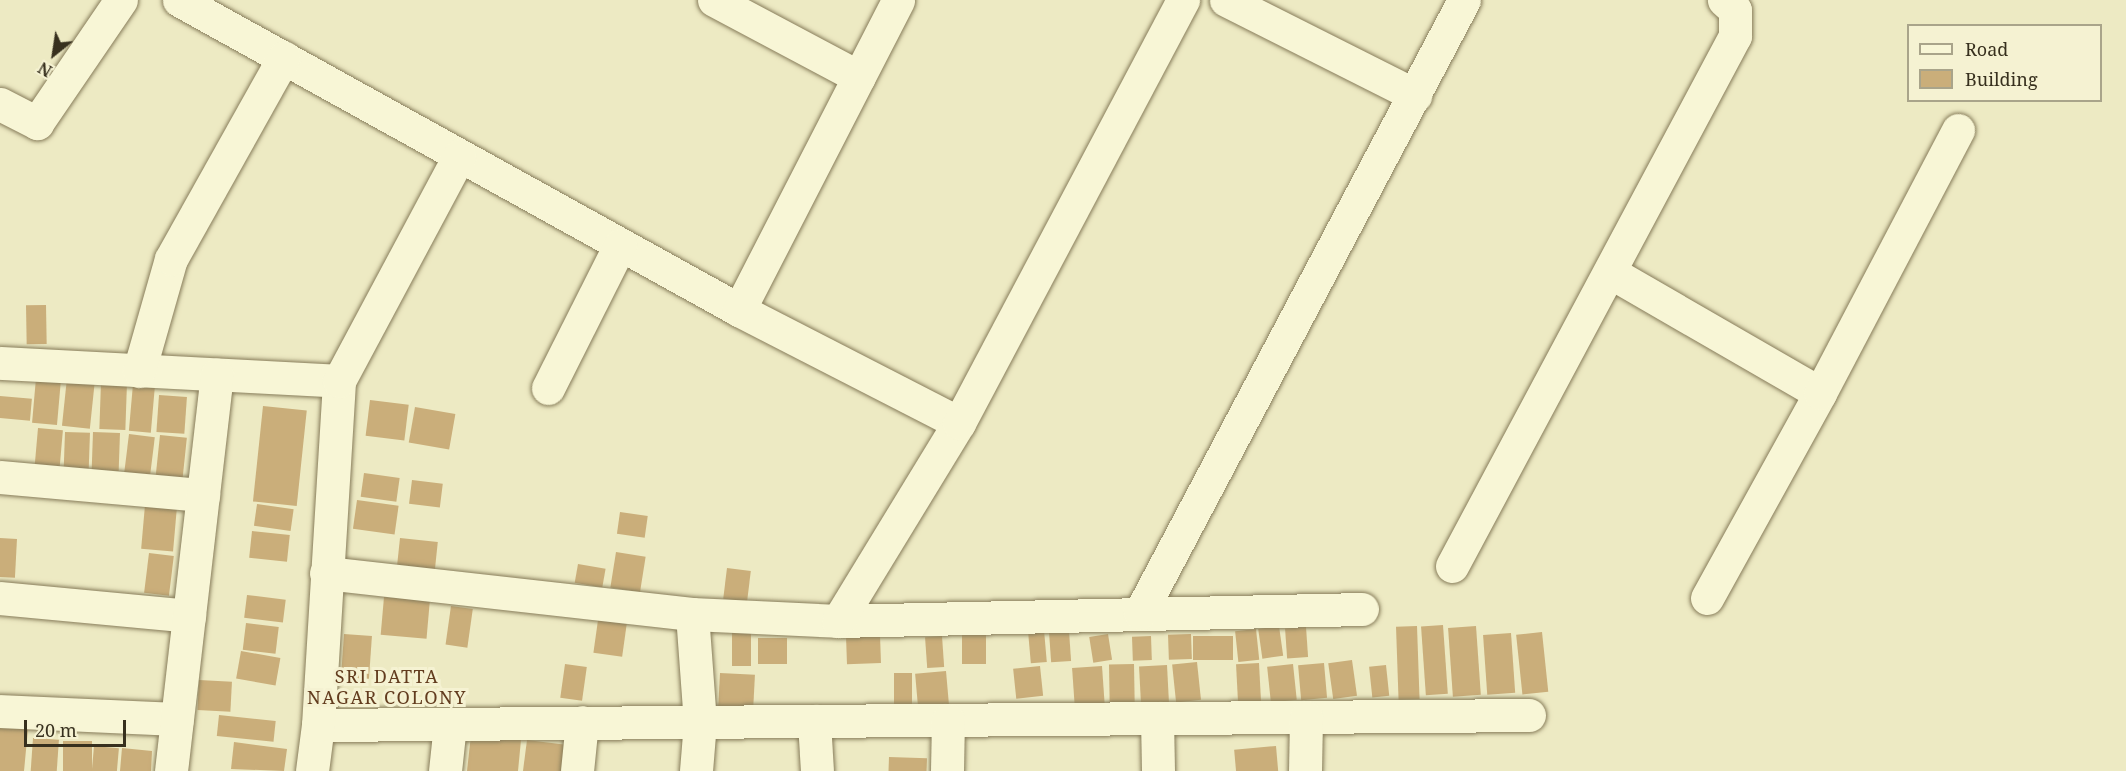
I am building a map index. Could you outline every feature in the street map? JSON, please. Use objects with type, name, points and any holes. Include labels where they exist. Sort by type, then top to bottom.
[{"type":"street","points":[[0,104],[37,123],[121,0]]},
{"type":"street","points":[[179,0],[739,310],[959,423]]},
{"type":"street","points":[[714,0],[859,76]]},
{"type":"street","points":[[739,310],[898,0]]},
{"type":"street","points":[[838,621],[959,423],[1183,0]]},
{"type":"street","points":[[1226,0],[1415,95]]},
{"type":"street","points":[[1140,613],[1464,0]]},
{"type":"street","points":[[1452,566],[1735,36],[1735,10],[1724,0]]},
{"type":"street","points":[[139,371],[171,259],[284,57]]},
{"type":"street","points":[[1707,598],[1820,393],[1958,130]]},
{"type":"street","points":[[312,771],[318,725],[339,381],[459,156]]},
{"type":"street","points":[[548,388],[620,244]]},
{"type":"street","points":[[1610,272],[1820,393]]},
{"type":"street","points":[[0,363],[339,381]]},
{"type":"street","points":[[171,771],[217,375]]},
{"type":"street","points":[[0,477],[203,495]]},
{"type":"street","points":[[326,573],[692,614],[838,621],[1362,609]]},
{"type":"street","points":[[0,598],[189,616]]},
{"type":"street","points":[[692,614],[700,722],[696,771]]},
{"type":"street","points":[[0,711],[177,719]]},
{"type":"street","points":[[318,725],[1529,715]]},
{"type":"street","points":[[1305,771],[1306,717]]},
{"type":"street","points":[[1157,718],[1158,771]]},
{"type":"street","points":[[947,771],[948,720]]},
{"type":"street","points":[[814,721],[817,771]]},
{"type":"street","points":[[577,771],[582,723]]},
{"type":"street","points":[[445,771],[450,724]]},
{"type":"building","points":[[26,305],[46,305],[47,344],[27,344]]},
{"type":"building","points":[[36,378],[61,380],[57,425],[32,423]]},
{"type":"building","points":[[67,378],[95,381],[90,429],[62,426]]},
{"type":"building","points":[[101,382],[127,383],[125,430],[99,429]]},
{"type":"building","points":[[133,384],[155,386],[151,433],[129,431]]},
{"type":"building","points":[[159,395],[187,397],[184,434],[156,432]]},
{"type":"building","points":[[0,396],[32,399],[30,421],[0,418]]},
{"type":"building","points":[[370,400],[409,405],[404,440],[366,436]]},
{"type":"building","points":[[263,406],[307,411],[297,506],[253,501]]},
{"type":"building","points":[[415,407],[455,414],[449,450],[409,442]]},
{"type":"building","points":[[38,428],[63,430],[60,467],[35,465]]},
{"type":"building","points":[[65,432],[90,433],[89,469],[64,468]]},
{"type":"building","points":[[93,432],[120,433],[119,471],[92,470]]},
{"type":"building","points":[[129,434],[155,437],[150,477],[124,474]]},
{"type":"building","points":[[160,435],[187,438],[182,480],[156,477]]},
{"type":"building","points":[[364,473],[400,478],[396,502],[361,497]]},
{"type":"building","points":[[412,480],[443,484],[440,508],[409,504]]},
{"type":"building","points":[[357,500],[399,506],[395,535],[353,529]]},
{"type":"building","points":[[257,504],[294,509],[291,531],[254,526]]},
{"type":"building","points":[[145,505],[177,508],[173,552],[141,549]]},
{"type":"building","points":[[620,512],[648,516],[645,538],[617,534]]},
{"type":"building","points":[[252,531],[290,535],[287,562],[249,558]]},
{"type":"building","points":[[0,538],[17,539],[15,578],[0,577]]},
{"type":"building","points":[[400,538],[438,542],[435,571],[397,567]]},
{"type":"building","points":[[616,552],[646,557],[640,592],[610,588]]},
{"type":"building","points":[[149,553],[174,556],[169,596],[144,593]]},
{"type":"building","points":[[578,564],[606,569],[602,588],[575,583]]},
{"type":"building","points":[[727,568],[751,571],[747,602],[723,599]]},
{"type":"building","points":[[247,595],[286,600],[283,623],[244,618]]},
{"type":"building","points":[[384,597],[430,601],[427,639],[381,635]]},
{"type":"building","points":[[451,606],[473,609],[467,648],[446,645]]},
{"type":"building","points":[[598,620],[627,624],[622,657],[593,653]]},
{"type":"building","points":[[246,623],[279,627],[275,654],[243,650]]},
{"type":"building","points":[[1443,625],[1448,694],[1426,695],[1421,627]]},
{"type":"building","points":[[1279,626],[1283,656],[1262,659],[1258,629]]},
{"type":"building","points":[[1417,626],[1420,699],[1399,700],[1396,627]]},
{"type":"building","points":[[1476,626],[1481,695],[1453,697],[1448,628]]},
{"type":"building","points":[[1306,627],[1308,657],[1287,658],[1285,628]]},
{"type":"building","points":[[962,628],[986,628],[986,664],[962,664]]},
{"type":"building","points":[[1256,629],[1259,660],[1238,662],[1235,631]]},
{"type":"building","points":[[1044,630],[1047,662],[1031,663],[1028,631]]},
{"type":"building","points":[[1069,631],[1071,661],[1051,662],[1049,632]]},
{"type":"building","points":[[732,632],[751,632],[751,666],[732,666]]},
{"type":"building","points":[[1542,632],[1548,692],[1522,694],[1516,635]]},
{"type":"building","points":[[1511,633],[1515,693],[1487,695],[1483,635]]},
{"type":"building","points":[[344,634],[372,636],[369,679],[341,677]]},
{"type":"building","points":[[1108,634],[1112,660],[1093,663],[1089,637]]},
{"type":"building","points":[[1191,634],[1192,659],[1169,660],[1168,635]]},
{"type":"building","points":[[880,635],[881,663],[847,664],[846,636]]},
{"type":"building","points":[[942,636],[944,667],[927,668],[925,637]]},
{"type":"building","points":[[1151,636],[1152,660],[1133,661],[1132,637]]},
{"type":"building","points":[[1193,636],[1233,636],[1233,660],[1193,660]]},
{"type":"building","points":[[758,638],[787,638],[787,664],[758,664]]},
{"type":"building","points":[[241,651],[280,658],[276,686],[236,679]]},
{"type":"building","points":[[1352,660],[1357,696],[1333,699],[1328,663]]},
{"type":"building","points":[[1197,662],[1201,700],[1176,702],[1172,665]]},
{"type":"building","points":[[1259,663],[1261,701],[1238,702],[1236,664]]},
{"type":"building","points":[[1324,663],[1327,698],[1301,700],[1298,665]]},
{"type":"building","points":[[565,664],[587,667],[582,701],[560,698]]},
{"type":"building","points":[[1109,664],[1134,664],[1135,707],[1110,707]]},
{"type":"building","points":[[1293,664],[1297,700],[1271,703],[1267,667]]},
{"type":"building","points":[[1167,665],[1169,702],[1141,703],[1139,666]]},
{"type":"building","points":[[1386,665],[1389,696],[1372,698],[1369,667]]},
{"type":"building","points":[[1040,666],[1043,696],[1016,699],[1013,669]]},
{"type":"building","points":[[1102,666],[1105,705],[1075,707],[1072,668]]},
{"type":"building","points":[[946,671],[949,709],[918,712],[915,674]]},
{"type":"building","points":[[720,673],[755,675],[753,717],[718,715]]},
{"type":"building","points":[[894,673],[912,673],[912,710],[894,710]]},
{"type":"building","points":[[199,680],[232,682],[230,712],[197,710]]},
{"type":"building","points":[[219,715],[276,721],[273,742],[217,736]]},
{"type":"building","points":[[0,726],[28,729],[24,771],[0,771]]},
{"type":"building","points":[[471,735],[521,740],[518,771],[467,771]]},
{"type":"building","points":[[33,738],[59,740],[57,771],[31,771]]},
{"type":"building","points":[[527,740],[568,745],[565,771],[523,771]]},
{"type":"building","points":[[63,741],[92,741],[92,771],[63,771]]},
{"type":"building","points":[[234,742],[287,749],[284,771],[231,769]]},
{"type":"building","points":[[94,746],[119,748],[117,771],[92,771]]},
{"type":"building","points":[[1276,746],[1278,771],[1236,771],[1234,750]]},
{"type":"building","points":[[122,748],[152,751],[151,771],[120,771]]},
{"type":"building","points":[[889,757],[927,758],[927,771],[889,771]]},
{"type":"district","name":"SRI DATTA NAGAR COLONY","points":[[387,687]]}]
